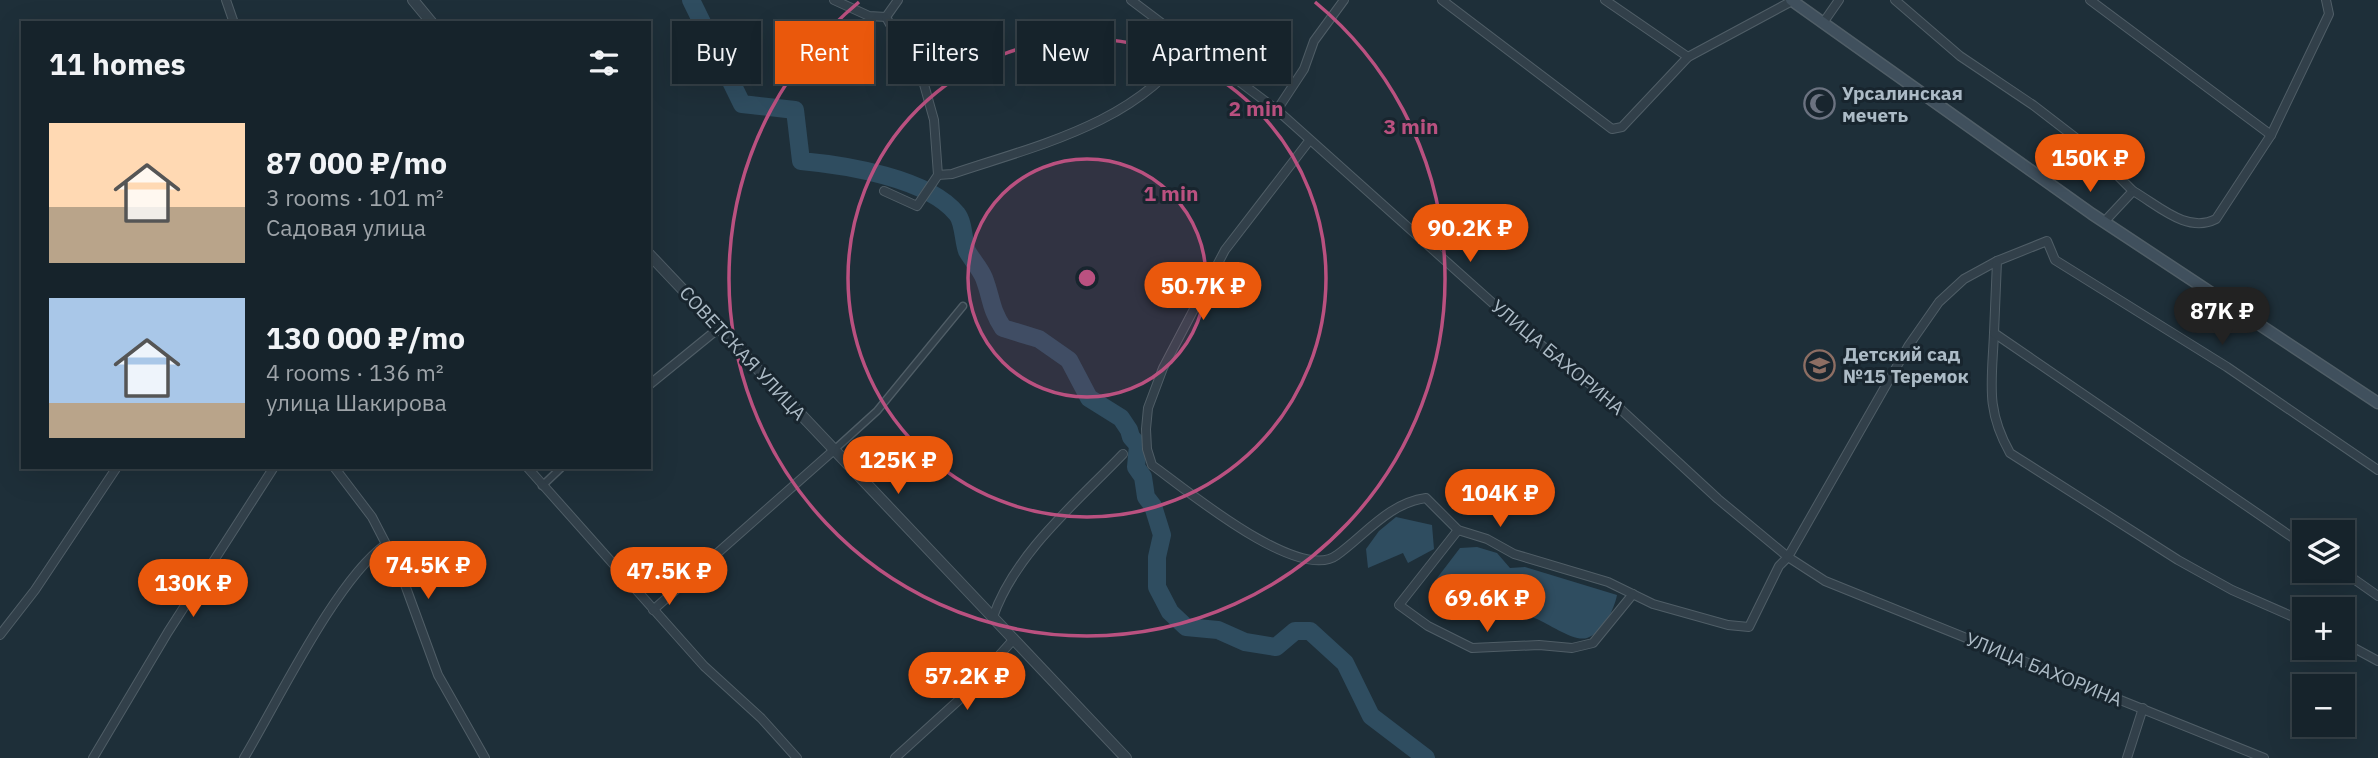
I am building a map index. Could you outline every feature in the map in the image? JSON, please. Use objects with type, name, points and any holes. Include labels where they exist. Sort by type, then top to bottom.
[{"type":"main road","points":[[1791,0],[2105,222],[2378,403]]},
{"type":"street","points":[[226,0],[233,21]]},
{"type":"street","points":[[412,0],[430,21]]},
{"type":"street","points":[[834,0],[869,16],[886,17]]},
{"type":"street","points":[[886,17],[898,0]]},
{"type":"street","name":"УЛИЦА БАХОРИНА","points":[[1130,0],[1158,21]]},
{"type":"street","points":[[1276,110],[1304,69],[1314,41],[1344,0]]},
{"type":"street","points":[[1442,0],[1612,129],[1622,127],[1688,57],[1791,0]]},
{"type":"street","points":[[1605,0],[1688,57]]},
{"type":"street","points":[[1823,23],[1839,0]]},
{"type":"street","points":[[1895,0],[1960,56],[2033,105],[2094,152],[2133,191],[2189,224],[2203,226],[2216,219],[2271,135],[2329,14],[2326,0]]},
{"type":"street","points":[[2090,0],[2271,135]]},
{"type":"street","points":[[884,191],[918,206],[938,175],[938,150],[929,96],[919,70],[910,60],[886,17]]},
{"type":"street","points":[[938,175],[952,174],[1074,133],[1141,96],[1155,84]]},
{"type":"street","name":"УЛИЦА БАХОРИНА","points":[[1242,84],[1276,110],[1525,332],[1615,404],[1718,499],[1788,557],[1825,581],[2264,758]]},
{"type":"street","points":[[1309,141],[1225,250],[1163,368],[1148,408],[1147,449],[1152,465],[1255,540],[1311,558],[1335,558],[1381,519],[1412,500],[1426,498],[1458,530],[1487,539],[1514,554],[1608,582],[1653,604],[1728,625],[1749,627],[1779,566],[1788,557],[1909,345],[1939,302],[1964,279],[1997,261],[2047,241],[2055,260],[2227,367],[2378,470]]},
{"type":"street","points":[[2105,222],[2133,191]]},
{"type":"street","name":"СОВЕТСКАЯ УЛИЦА","points":[[651,256],[1126,758]]},
{"type":"street","points":[[1997,261],[1991,400],[1995,427],[2010,453],[2178,560],[2232,590],[2292,616]]},
{"type":"street","points":[[653,610],[877,411],[963,306]]},
{"type":"street","points":[[651,383],[719,328]]},
{"type":"street","points":[[1994,333],[2292,537]]},
{"type":"street","points":[[993,617],[1001,593],[1025,560],[1123,454]]},
{"type":"street","points":[[0,635],[35,590],[116,469]]},
{"type":"street","points":[[93,758],[168,632],[273,469]]},
{"type":"street","points":[[336,469],[372,517],[413,601],[421,634],[438,675],[485,758]]},
{"type":"street","points":[[529,469],[704,666],[761,718],[797,758]]},
{"type":"street","points":[[542,486],[560,469]]},
{"type":"street","points":[[1458,530],[1399,605],[1437,631],[1472,648],[1584,647],[1600,637],[1633,594]]},
{"type":"street","points":[[244,758],[326,618],[359,569],[385,545]]},
{"type":"street","points":[[2355,580],[2378,596]]},
{"type":"street","points":[[895,758],[961,698],[1013,640]]},
{"type":"street","points":[[2355,649],[2378,661]]},
{"type":"street","points":[[2127,758],[2143,708]]},
{"type":"water","points":[[1396,517],[1432,525],[1434,549],[1408,563],[1403,553],[1368,568],[1366,549],[1379,531]]},
{"type":"water","points":[[1477,547],[1497,553],[1510,568],[1525,567],[1617,595],[1610,614],[1598,631],[1582,639],[1524,615],[1436,598],[1431,586],[1460,548]]},
{"type":"waterway","points":[[691,0],[742,104],[795,110],[801,161],[862,170],[906,182],[944,202],[959,218],[967,251],[982,274],[993,309],[1003,328],[1039,339],[1069,360],[1089,398],[1121,418],[1138,445],[1136,467],[1143,477],[1146,497],[1153,506],[1162,535],[1157,557],[1157,587],[1170,612],[1186,627],[1218,630],[1245,642],[1276,647],[1295,631],[1310,631],[1345,663],[1371,716],[1426,758]]},
{"type":"place","name":"Урсалинская мечеть","points":[[1819,104]]},
{"type":"place","name":"Детский сад №15 Теремок","points":[[1820,365]]}]
